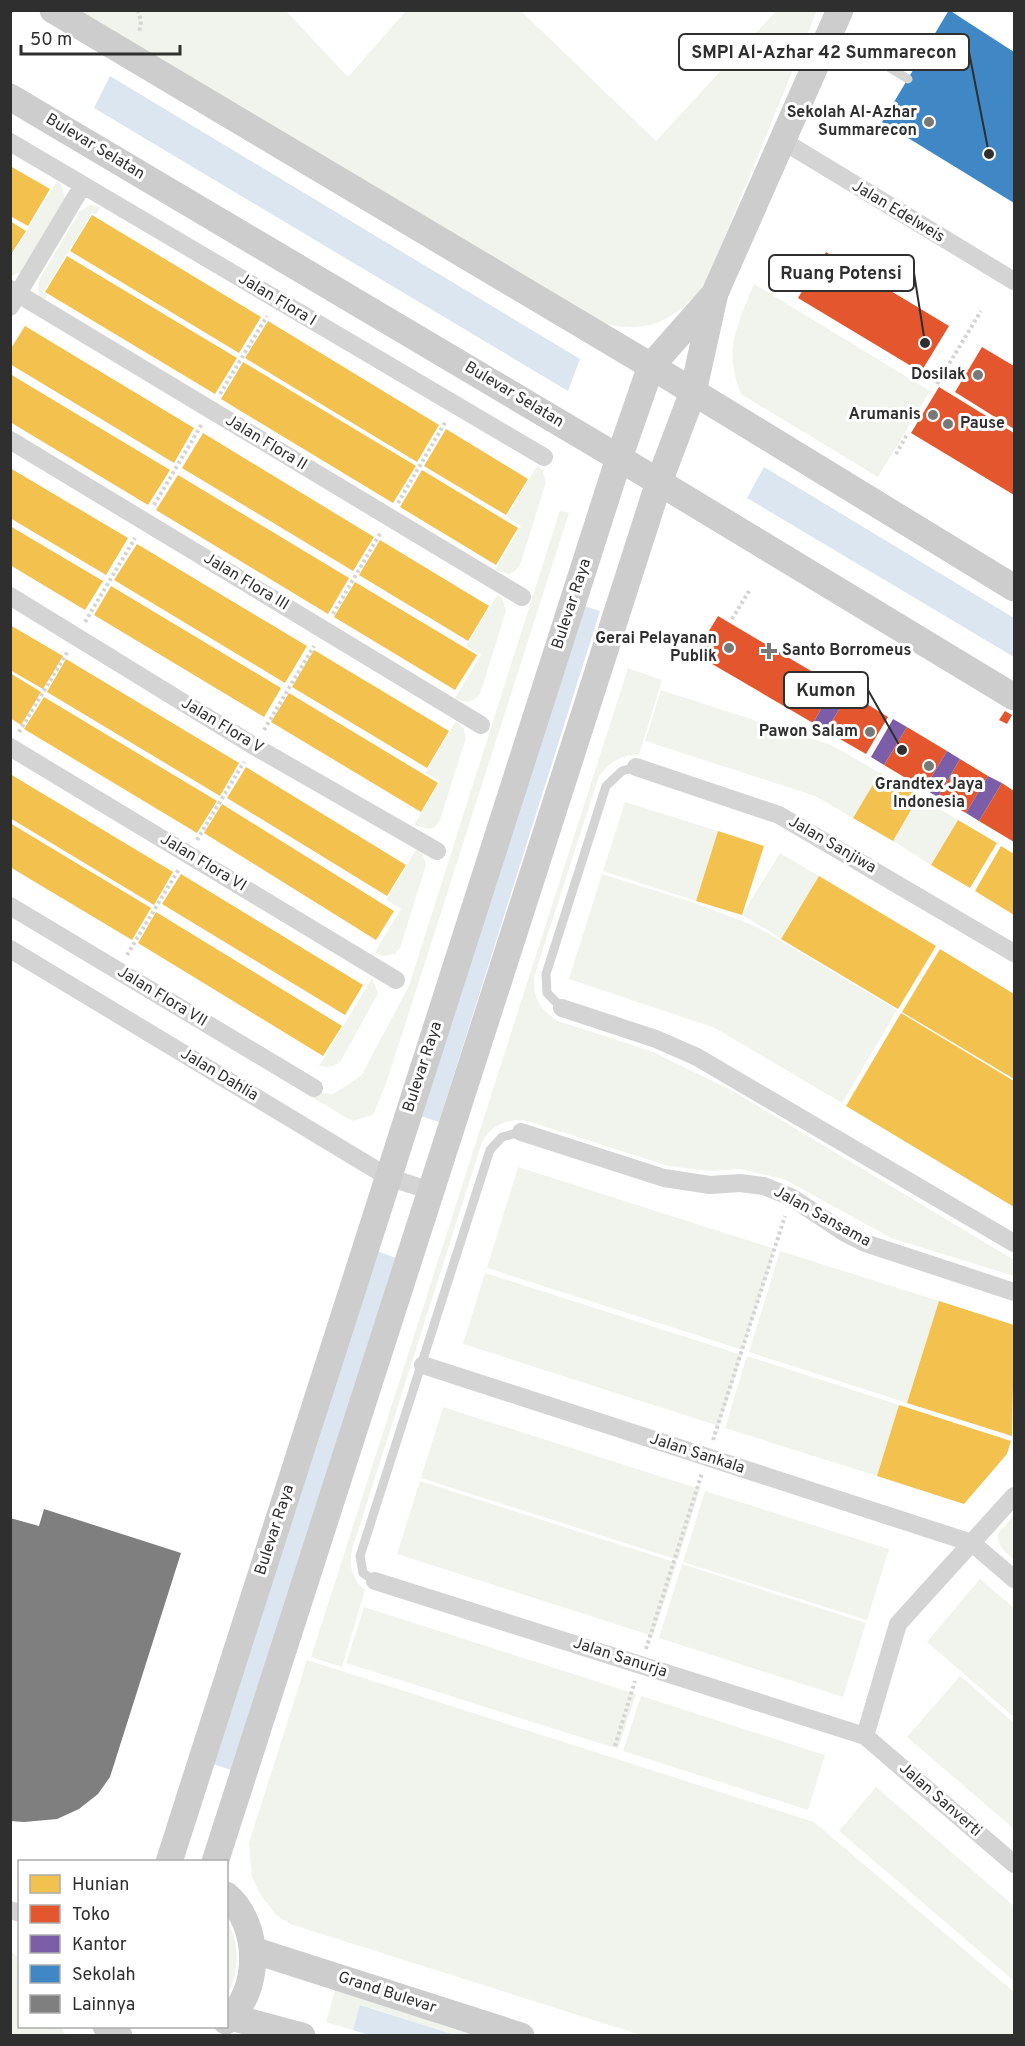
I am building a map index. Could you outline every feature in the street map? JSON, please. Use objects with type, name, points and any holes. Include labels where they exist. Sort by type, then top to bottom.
[{"type":"street","points":[[53,10],[651,366],[1014,588]]},
{"type":"street","name":"Bulevar Raya","points":[[216,1860],[659,482],[693,392],[715,293],[831,37],[840,10]]},
{"type":"street","name":"Bulevar Selatan","points":[[10,97],[619,458],[1014,697]]},
{"type":"street","name":"Jalan Edelweis","points":[[783,141],[1014,281]]},
{"type":"street","name":"Jalan Flora I","points":[[10,142],[544,457]]},
{"type":"street","points":[[13,296],[83,185]]},
{"type":"street","name":"Bulevar Raya","points":[[170,1860],[619,458],[651,366],[715,293]]},
{"type":"street","name":"Jalan Flora II","points":[[13,296],[522,597]]},
{"type":"street","name":"Jalan Flora III","points":[[10,440],[481,724]]},
{"type":"street","name":"Jalan Flora V","points":[[10,596],[254,746],[437,851]]},
{"type":"street","name":"Jalan Flora VI","points":[[10,747],[396,980]]},
{"type":"street","name":"Jalan Sanjiwa","points":[[636,768],[779,814],[1014,953]]},
{"type":"street","name":"Jalan Flora VII","points":[[10,906],[314,1088]]},
{"type":"street","name":"Jalan Dahlia","points":[[10,949],[388,1177],[431,1191]]},
{"type":"street","points":[[562,1008],[656,1039],[697,1057],[1014,1244]]},
{"type":"street","name":"Jalan Sansama","points":[[521,1132],[664,1178],[710,1185],[765,1186],[791,1197],[844,1233],[865,1243],[1014,1292]]},
{"type":"street","name":"Jalan Sankala","points":[[423,1365],[972,1543]]},
{"type":"street","points":[[865,1736],[898,1624],[1014,1496]]},
{"type":"street","points":[[972,1543],[1014,1580]]},
{"type":"street","name":"Jalan Sanurja","points":[[375,1581],[865,1736]]},
{"type":"street","name":"Jalan Sanverti","points":[[865,1736],[1014,1864]]},
{"type":"street","points":[[228,1898],[246,1923],[253,1950],[251,1974],[244,1997],[228,2018]]},
{"type":"street","name":"Grand Bulevar","points":[[253,1950],[521,2036]]},
{"type":"street","points":[[228,2021],[302,2036]]},
{"type":"lane","points":[[831,37],[854,46],[908,79]]},
{"type":"lane","points":[[562,1008],[547,993],[546,974],[603,792],[616,775],[636,768]]},
{"type":"lane","points":[[375,1581],[363,1573],[360,1556],[490,1150],[502,1137],[521,1132]]},
{"type":"path","points":[[937,384],[981,311]]},
{"type":"path","points":[[118,970],[456,405]]},
{"type":"path","points":[[896,454],[908,432]]},
{"type":"path","points":[[732,619],[749,591]]},
{"type":"shaded area","points":[[73,11],[286,11],[348,77],[406,11],[521,11],[656,141],[776,11],[817,11],[705,285],[694,298],[670,316],[645,326],[631,327],[599,322]]},
{"type":"shaded area","points":[[110,76],[580,359],[568,391],[94,108]]},
{"type":"shaded area","points":[[57,181],[61,184],[65,198],[21,272],[11,276],[10,258]]},
{"type":"shaded area","points":[[90,205],[100,207],[96,214],[92,213],[43,293],[48,295],[44,301],[39,298],[38,282],[80,211]]},
{"type":"shaded area","points":[[754,284],[930,391],[878,477],[741,394],[733,364],[734,338]]},
{"type":"shaded area","points":[[537,466],[542,469],[546,482],[520,565],[509,574],[495,570],[521,526],[506,517]]},
{"type":"shaded area","points":[[764,467],[1014,618],[1014,657],[747,498]]},
{"type":"shaded area","points":[[560,510],[569,513],[387,1081],[373,1115],[352,1121],[295,1087],[316,1093],[333,1094],[361,1076],[409,986]]},
{"type":"shaded area","points":[[497,595],[502,598],[506,611],[480,694],[471,701],[462,701],[455,698],[481,655],[466,646]]},
{"type":"shaded area","points":[[581,605],[600,611],[439,1122],[420,1116]]},
{"type":"shaded area","points":[[628,668],[662,680],[639,755],[616,760],[599,776],[535,974],[534,989],[538,1002],[558,1021],[651,1051],[731,1090],[1014,1260],[1014,1276],[891,1238],[784,1179],[740,1169],[711,1171],[668,1166],[528,1121],[514,1120],[501,1124],[482,1142],[352,1550],[352,1572],[357,1582],[365,1590],[342,1667],[311,1657]]},
{"type":"shaded area","points":[[661,690],[831,745],[880,773],[853,818],[815,796],[645,741]]},
{"type":"shaded area","points":[[456,721],[464,729],[466,738],[440,820],[435,827],[429,829],[414,825],[440,781],[425,773]]},
{"type":"shaded area","points":[[919,796],[958,820],[931,865],[893,841]]},
{"type":"shaded area","points":[[625,802],[718,831],[696,901],[603,871]]},
{"type":"shaded area","points":[[417,848],[422,852],[426,865],[400,948],[395,954],[382,956],[375,952],[401,909],[386,900]]},
{"type":"shaded area","points":[[780,853],[819,876],[781,938],[742,915]]},
{"type":"shaded area","points":[[602,874],[695,903],[757,927],[897,1010],[842,1103],[715,1028],[569,979]]},
{"type":"shaded area","points":[[372,978],[378,994],[340,1062],[330,1067],[319,1066]]},
{"type":"shaded area","points":[[518,1167],[775,1249],[743,1350],[487,1268]]},
{"type":"shaded area","points":[[377,1251],[396,1258],[231,1770],[213,1764]]},
{"type":"shaded area","points":[[780,1251],[939,1301],[907,1403],[749,1352]]},
{"type":"shaded area","points":[[485,1273],[742,1355],[719,1426],[463,1344]]},
{"type":"shaded area","points":[[747,1356],[899,1405],[877,1476],[725,1428]]},
{"type":"shaded area","points":[[443,1407],[700,1489],[678,1560],[421,1478]]},
{"type":"shaded area","points":[[420,1481],[677,1563],[653,1636],[397,1554]]},
{"type":"shaded area","points":[[705,1491],[889,1549],[867,1620],[683,1562]]},
{"type":"shaded area","points":[[1014,1515],[1014,1560],[1000,1546],[998,1534]]},
{"type":"shaded area","points":[[682,1564],[866,1623],[843,1697],[659,1638]]},
{"type":"shaded area","points":[[980,1579],[1014,1608],[1014,1717],[927,1642]]},
{"type":"shaded area","points":[[364,1607],[636,1694],[618,1749],[346,1663]]},
{"type":"shaded area","points":[[307,1660],[814,1822],[1014,1992],[1014,2035],[641,2035],[290,1924],[276,1915],[260,1894],[252,1877],[249,1843]]},
{"type":"shaded area","points":[[960,1676],[1014,1723],[1014,1829],[907,1737]]},
{"type":"shaded area","points":[[641,1696],[825,1755],[808,1810],[623,1751]]},
{"type":"shaded area","points":[[876,1787],[1014,1906],[1013,1980],[839,1831]]},
{"type":"shaded area","points":[[228,1923],[234,1939],[237,1958],[228,1993]]},
{"type":"shaded area","points":[[10,1951],[18,1957],[18,2028],[62,2028],[65,2035],[11,2035]]},
{"type":"shaded area","points":[[336,1987],[488,2035],[455,2035],[361,2005],[353,2030],[326,2022]]},
{"type":"shaded area","points":[[360,2005],[455,2035],[369,2035],[353,2030]]},
{"type":"building: Hunian","points":[[10,166],[50,189],[28,226],[10,216]]},
{"type":"building: Hunian","points":[[92,215],[261,317],[239,353],[70,251]]},
{"type":"building: Hunian","points":[[10,221],[26,231],[10,256]]},
{"type":"building: Hunian","points":[[67,256],[237,358],[215,394],[45,292]]},
{"type":"building: Hunian","points":[[268,321],[439,425],[417,462],[245,358]]},
{"type":"building: Hunian","points":[[25,326],[194,428],[174,463],[10,364],[10,350]]},
{"type":"building: Hunian","points":[[243,362],[416,466],[393,503],[221,399]]},
{"type":"building: Hunian","points":[[10,374],[170,470],[148,505],[10,422]]},
{"type":"building: Hunian","points":[[446,429],[528,479],[506,515],[424,466]]},
{"type":"building: Hunian","points":[[203,433],[374,537],[353,571],[182,468]]},
{"type":"building: Hunian","points":[[10,468],[128,538],[106,575],[10,518]]},
{"type":"building: Hunian","points":[[422,470],[518,528],[496,565],[400,507]]},
{"type":"building: Hunian","points":[[178,475],[349,578],[328,614],[156,510]]},
{"type":"building: Hunian","points":[[10,526],[103,581],[85,610],[10,565]]},
{"type":"building: Hunian","points":[[380,540],[489,606],[468,641],[359,575]]},
{"type":"building: Hunian","points":[[137,544],[307,646],[285,683],[114,580]]},
{"type":"building: Hunian","points":[[355,582],[477,655],[455,690],[334,617]]},
{"type":"building: Hunian","points":[[111,586],[281,688],[264,717],[94,615]]},
{"type":"building: Hunian","points":[[10,625],[63,656],[43,689],[10,670]]},
{"type":"building: Hunian","points":[[314,650],[449,731],[427,768],[292,687]]},
{"type":"building: Hunian","points":[[66,659],[239,763],[220,796],[47,692]]},
{"type":"building: Hunian","points":[[10,673],[41,692],[21,725],[10,718]]},
{"type":"building: Hunian","points":[[289,693],[438,783],[421,812],[271,722]]},
{"type":"building: Hunian","points":[[44,697],[217,801],[197,833],[24,729]]},
{"type":"building: Hunian","points":[[246,767],[406,865],[387,896],[227,798]]},
{"type":"building: Hunian","points":[[880,773],[919,796],[893,841],[853,818]]},
{"type":"building: Hunian","points":[[10,774],[173,872],[154,905],[10,818]]},
{"type":"building: Hunian","points":[[222,804],[394,911],[376,940],[204,833]]},
{"type":"building: Hunian","points":[[958,820],[997,843],[970,888],[931,865]]},
{"type":"building: Hunian","points":[[10,823],[151,908],[132,940],[10,867]]},
{"type":"building: Hunian","points":[[718,831],[764,846],[742,915],[696,901]]},
{"type":"building: Hunian","points":[[1001,846],[1014,854],[1014,915],[975,891]]},
{"type":"building: Hunian","points":[[181,874],[363,985],[345,1015],[162,904]]},
{"type":"building: Hunian","points":[[819,876],[936,946],[898,1009],[781,939]]},
{"type":"building: Hunian","points":[[156,912],[342,1026],[323,1056],[138,943]]},
{"type":"building: Hunian","points":[[940,949],[1014,994],[1014,1079],[902,1012]]},
{"type":"building: Hunian","points":[[901,1013],[1014,1081],[1014,1207],[846,1106]]},
{"type":"building: Hunian","points":[[939,1301],[1014,1325],[1012,1436],[907,1403]]},
{"type":"building: Hunian","points":[[899,1405],[1011,1441],[1007,1454],[964,1504],[877,1476]]},
{"type":"building: Toko","points":[[826,252],[949,326],[921,372],[798,298]]},
{"type":"building: Toko","points":[[982,347],[1014,366],[1014,429],[955,392]]},
{"type":"building: Toko","points":[[939,387],[1014,433],[1014,495],[911,433]]},
{"type":"building: Toko","points":[[718,616],[835,685],[813,723],[695,654]]},
{"type":"building: Toko","points":[[849,693],[888,717],[866,754],[826,731]]},
{"type":"building: Toko","points":[[1005,711],[1012,715],[1007,724],[999,720]]},
{"type":"building: Toko","points":[[907,727],[947,751],[924,789],[884,765]]},
{"type":"building: Toko","points":[[960,759],[988,776],[966,813],[938,797]]},
{"type":"building: Toko","points":[[1002,783],[1014,791],[1014,842],[979,821]]},
{"type":"building: Kantor","points":[[835,685],[849,693],[826,731],[813,723]]},
{"type":"building: Kantor","points":[[893,719],[907,727],[884,765],[871,757]]},
{"type":"building: Kantor","points":[[947,751],[960,759],[938,797],[924,789]]},
{"type":"building: Kantor","points":[[988,776],[1002,783],[979,821],[966,813]]},
{"type":"building: Sekolah","points":[[949,10],[1014,52],[1014,203],[882,122]]},
{"type":"building: Lainnya","points":[[44,1509],[181,1553],[110,1777],[98,1794],[79,1809],[57,1819],[10,1821],[10,1518],[39,1526]]},
{"type":"place","name":"Sekolah Al-Azhar Summarecon","points":[[929,122]]},
{"type":"place","name":"SMPI Al-Azhar 42 Summarecon","points":[[989,154]]},
{"type":"place","name":"Ruang Potensi","points":[[925,343]]},
{"type":"place","name":"Dosilak","points":[[978,375]]},
{"type":"place","name":"Arumanis","points":[[933,415]]},
{"type":"place","name":"Pause","points":[[948,424]]},
{"type":"place","name":"Gerai Pelayanan Publik","points":[[729,648]]},
{"type":"place","name":"Santo Borromeus","points":[[769,651]]},
{"type":"place","name":"Pawon Salam","points":[[870,732]]},
{"type":"place","name":"Kumon","points":[[902,750]]},
{"type":"place","name":"Grandtex Jaya Indonesia","points":[[929,766]]}]
